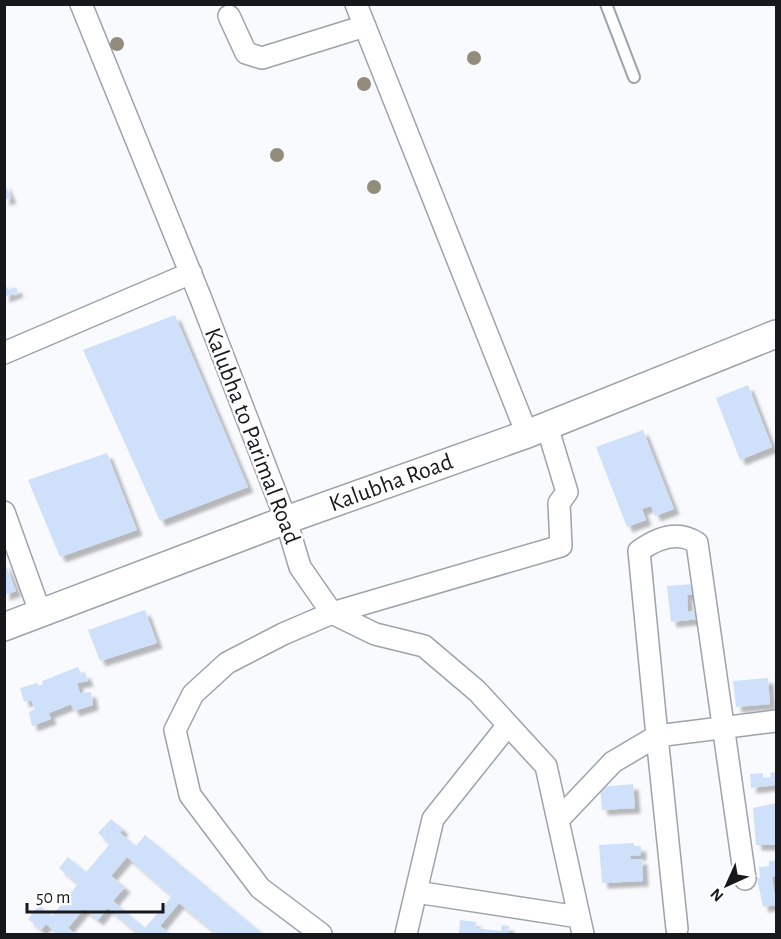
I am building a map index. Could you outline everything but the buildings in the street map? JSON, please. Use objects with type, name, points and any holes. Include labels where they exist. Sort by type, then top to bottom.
[{"type":"street","name":"Kalubha to Parimal Road","points":[[81,4],[190,273],[286,520],[300,567],[332,613],[375,634],[424,646],[477,691],[546,766],[558,820]]},
{"type":"street","points":[[321,934],[260,888],[190,795],[175,730],[193,694],[227,663],[332,613],[561,546],[560,503],[567,492],[537,430],[356,4]]},
{"type":"street","points":[[229,16],[246,53],[262,58],[365,26]]},
{"type":"street","points":[[4,353],[190,273]]},
{"type":"street","name":"Kalubha Road","points":[[4,627],[286,520],[537,430],[777,334]]},
{"type":"street","points":[[4,512],[40,612]]},
{"type":"street","points":[[677,928],[639,551],[661,538],[688,536],[698,543],[745,879]]},
{"type":"street","points":[[416,892],[581,926],[558,820],[613,762],[657,736],[777,721]]},
{"type":"street","points":[[406,934],[433,819],[508,725]]},
{"type":"lane","points":[[606,4],[634,77]]}]
